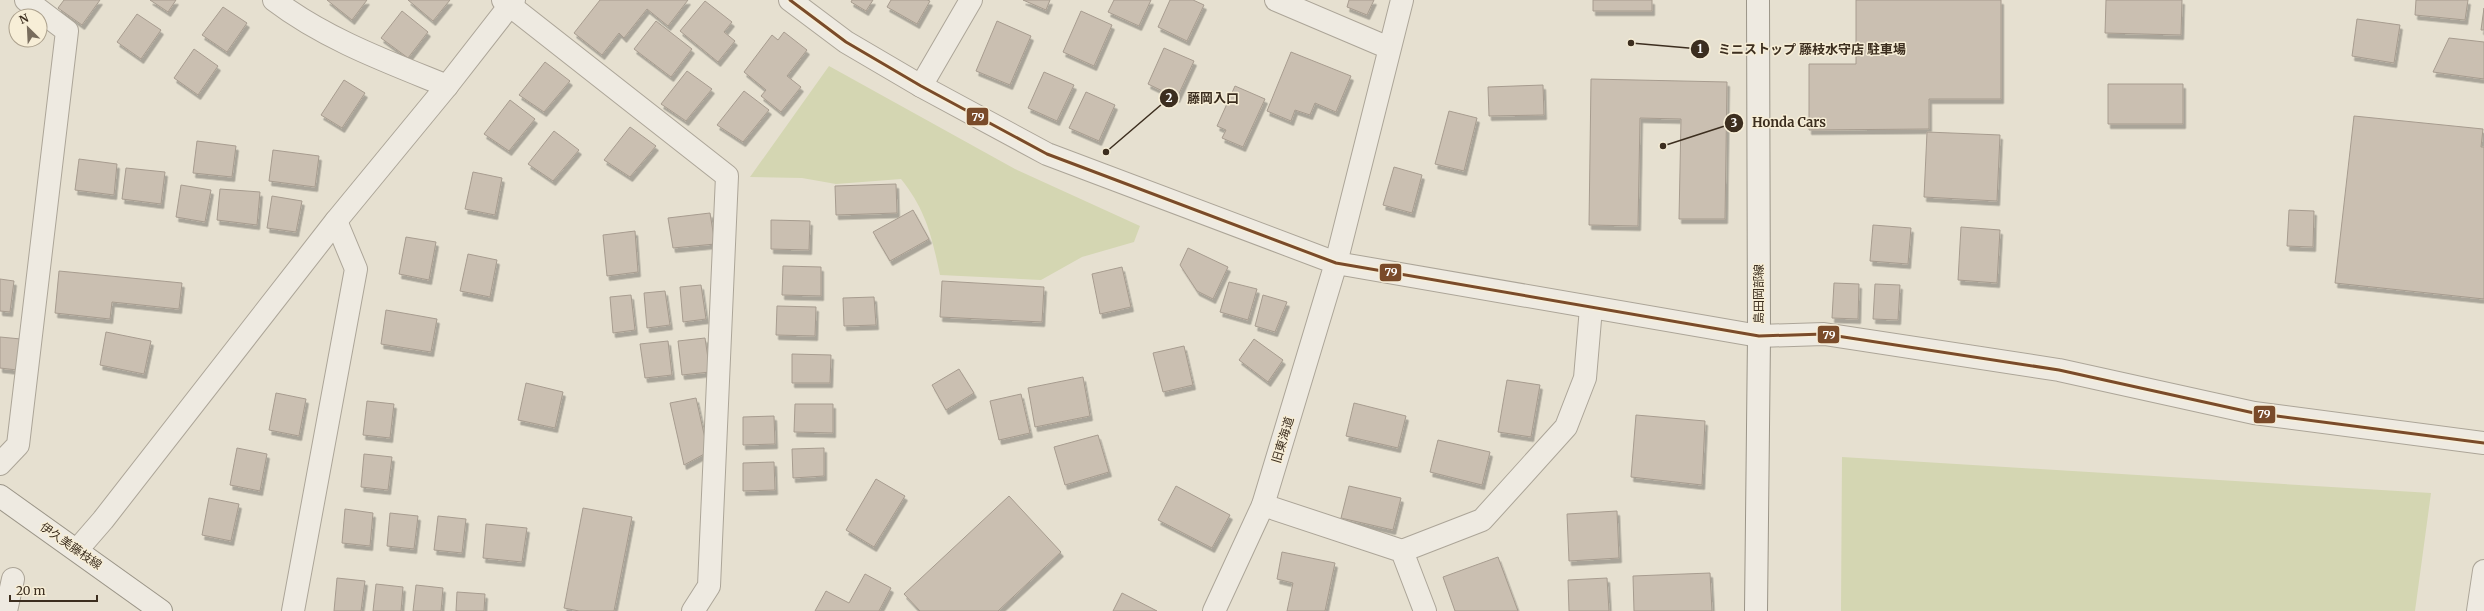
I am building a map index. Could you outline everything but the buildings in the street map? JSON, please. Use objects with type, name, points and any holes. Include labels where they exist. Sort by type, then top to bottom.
[{"type":"street","points":[[0,464],[18,445],[67,31],[26,0]]},
{"type":"street","points":[[274,0],[289,12],[370,55],[448,86]]},
{"type":"street","points":[[790,0],[846,42],[921,86],[1047,154],[1336,263],[1759,336],[1824,334],[2059,370],[2254,412],[2484,443]]},
{"type":"street","points":[[921,86],[971,0]]},
{"type":"street","points":[[1276,0],[1389,48]]},
{"type":"street","name":"旧東海道","points":[[1214,611],[1263,505],[1336,263],[1402,0]]},
{"type":"street","name":"島田岡部線","points":[[1756,611],[1759,336],[1758,0]]},
{"type":"street","points":[[77,550],[103,520],[336,222],[448,86],[509,2],[727,176],[709,586],[693,611]]},
{"type":"street","points":[[293,611],[356,269],[336,222]]},
{"type":"street","points":[[1263,505],[1402,552],[1482,520],[1566,427],[1585,378],[1591,308]]},
{"type":"street","name":"伊久美藤枝線","points":[[0,496],[161,611]]},
{"type":"street","points":[[1402,552],[1425,611]]},
{"type":"street","points":[[2478,611],[2484,571]]},
{"type":"street","points":[[6,611],[13,579]]},
{"type":"green space","points":[[829,66],[1015,169],[1140,226],[1134,242],[1082,257],[1041,280],[940,275],[927,224],[917,202],[901,179],[836,184],[802,178],[750,177]]},
{"type":"green space","points":[[1842,457],[2431,493],[2415,611],[1841,611]]},
{"type":"transit line","name":"79","points":[[790,0],[846,42],[921,86],[1047,154],[1336,263],[1759,336],[1824,334],[2059,370],[2254,413],[2484,443]]},
{"type":"place","name":"ミニストップ 藤枝水守店 駐車場","points":[[1631,43]]},
{"type":"place","name":"Honda Cars","points":[[1663,146]]},
{"type":"place","name":"藤岡入口","points":[[1106,152]]}]
